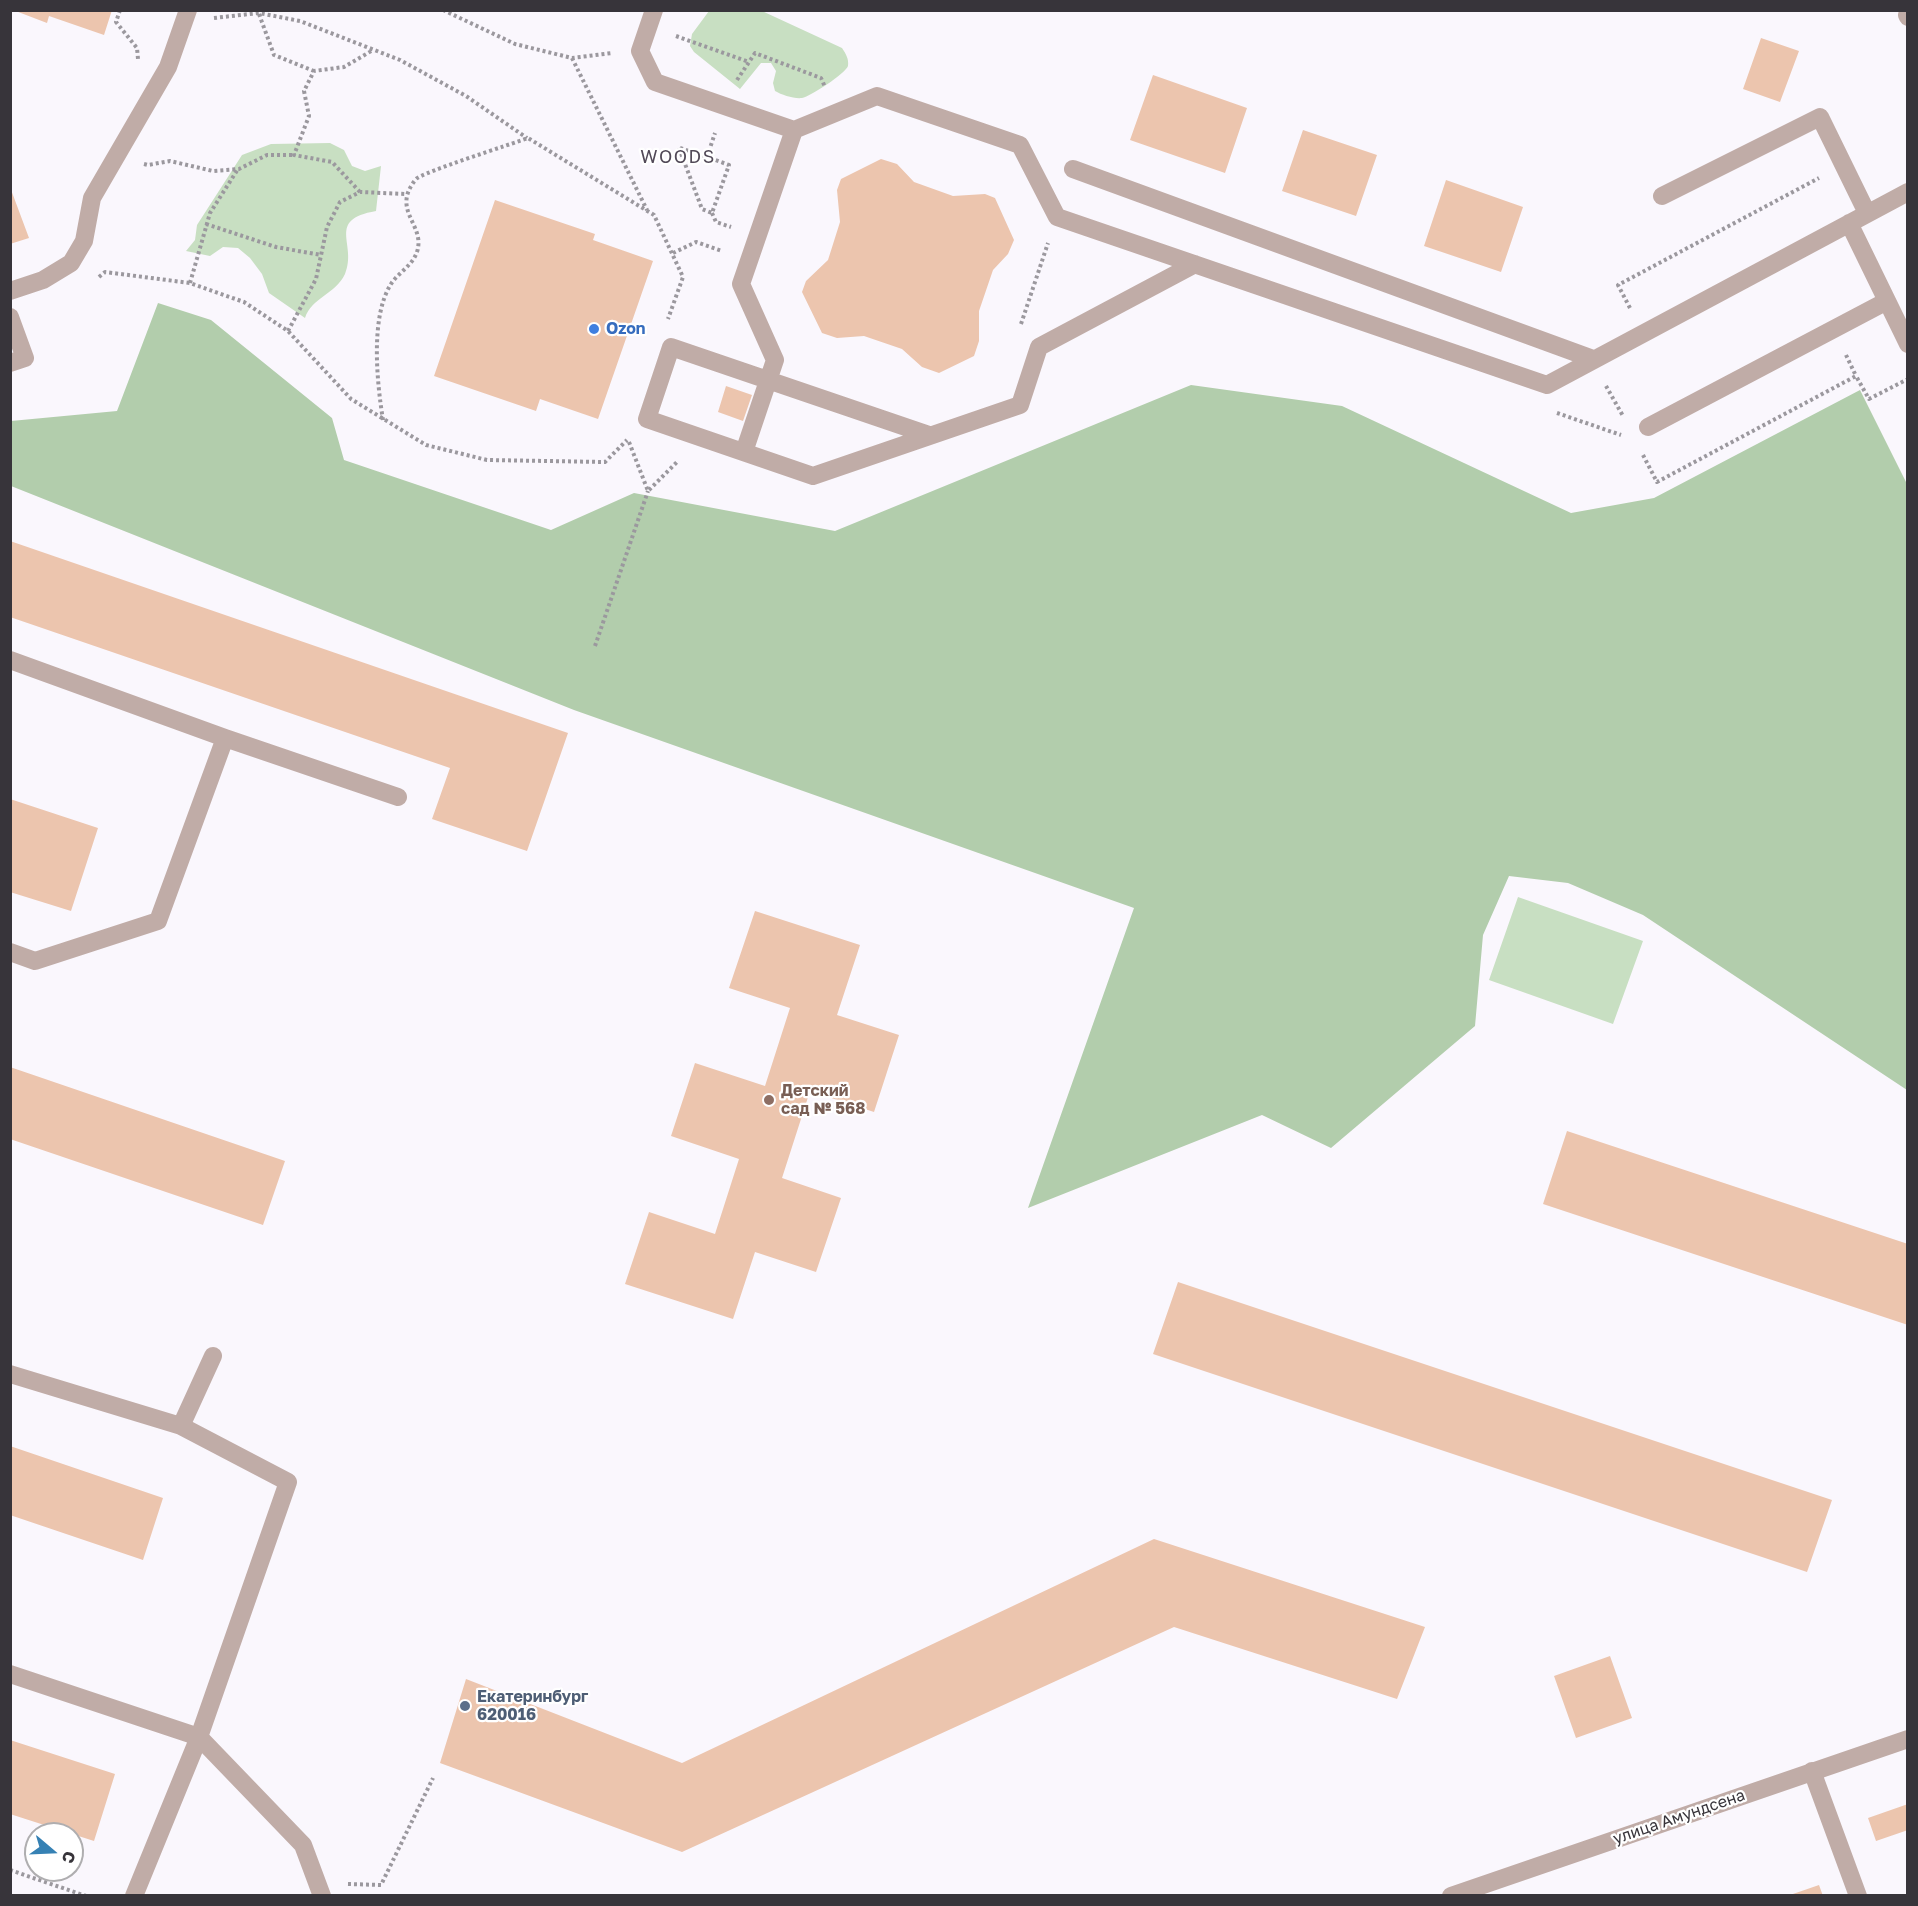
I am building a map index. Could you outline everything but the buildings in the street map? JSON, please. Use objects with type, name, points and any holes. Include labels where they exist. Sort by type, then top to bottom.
[{"type":"street","points":[[10,291],[43,280],[71,263],[84,241],[92,198],[168,67],[188,10]]},
{"type":"street","points":[[651,19],[640,51],[655,82],[794,130],[877,96],[1020,145],[1057,217],[1547,385],[1908,192]]},
{"type":"street","points":[[1662,196],[1820,117],[1867,213]]},
{"type":"street","points":[[744,452],[775,360],[741,284],[794,130]]},
{"type":"street","points":[[1073,169],[1593,359]]},
{"type":"street","points":[[1849,223],[1908,344]]},
{"type":"street","points":[[929,435],[671,347],[647,419],[813,476],[1020,405],[1039,347],[1195,264]]},
{"type":"street","points":[[1648,427],[1887,301]]},
{"type":"street","points":[[10,317],[25,358],[10,363]]},
{"type":"street","points":[[10,660],[225,738],[398,797]]},
{"type":"street","points":[[10,952],[34,961],[158,921],[225,738]]},
{"type":"street","points":[[181,1425],[213,1356]]},
{"type":"street","points":[[10,1374],[181,1425],[288,1482],[199,1737],[134,1896]]},
{"type":"street","points":[[10,1674],[199,1737],[303,1845],[319,1889]]},
{"type":"street","name":"улица Амундсена","points":[[1451,1896],[1492,1889],[1812,1771],[1908,1739]]},
{"type":"street","points":[[1812,1771],[1858,1896]]},
{"type":"path","points":[[116,22],[120,10]]},
{"type":"path","points":[[443,10],[515,44],[572,58],[615,53]]},
{"type":"path","points":[[205,20],[238,13],[259,13],[300,21],[400,60],[466,96],[528,138],[654,216],[683,277]]},
{"type":"path","points":[[259,13],[274,55],[314,71],[344,67],[374,50]]},
{"type":"path","points":[[651,19],[749,62]]},
{"type":"path","points":[[707,157],[730,91],[755,53],[821,78],[838,113]]},
{"type":"path","points":[[572,58],[648,212]]},
{"type":"path","points":[[294,155],[309,116],[304,91],[314,71]]},
{"type":"path","points":[[383,420],[377,379],[380,313],[391,285],[417,252],[417,235],[406,205],[406,194],[418,177],[528,138]]},
{"type":"path","points":[[712,213],[702,209],[679,148],[729,165],[712,213],[716,222]]},
{"type":"path","points":[[119,152],[148,165],[170,161],[213,171],[239,169],[267,155],[294,155],[332,162],[360,192]]},
{"type":"path","points":[[1643,332],[1618,285],[1844,165]]},
{"type":"path","points":[[190,283],[210,213],[239,169]]},
{"type":"path","points":[[288,331],[316,279],[327,227],[340,202],[360,192],[406,194]]},
{"type":"path","points":[[206,224],[276,247],[321,255]]},
{"type":"path","points":[[1019,328],[1049,239]]},
{"type":"path","points":[[673,253],[696,242],[725,252]]},
{"type":"path","points":[[105,272],[190,283],[244,302],[288,331],[351,399],[426,445],[488,460],[605,462],[628,439],[648,491]]},
{"type":"path","points":[[1642,454],[1657,482],[1856,376],[1869,399],[1908,379]]},
{"type":"path","points":[[1603,380],[1628,426]]},
{"type":"path","points":[[595,646],[648,491],[682,458]]},
{"type":"path","points":[[319,1889],[381,1885],[433,1778]]},
{"type":"path","points":[[10,1870],[86,1896]]},
{"type":"green space","points":[[709,11],[762,11],[842,48],[847,57],[848,66],[827,84],[802,98],[775,91],[773,83],[776,71],[771,63],[761,63],[740,89],[694,52],[690,46],[692,34]]},
{"type":"green space","points":[[330,143],[344,150],[352,166],[365,171],[381,166],[376,211],[351,220],[346,235],[348,263],[345,274],[336,287],[313,305],[305,318],[269,293],[262,274],[250,258],[238,248],[223,247],[210,256],[186,251],[195,240],[197,225],[242,155],[271,144]]},
{"type":"green space","points":[[158,303],[211,320],[332,418],[344,460],[551,530],[634,493],[835,531],[1191,385],[1342,406],[1571,513],[1654,498],[1860,390],[1907,484],[1907,1090],[1643,915],[1568,883],[1509,876],[1483,935],[1475,1026],[1331,1148],[1262,1115],[1028,1208],[1134,908],[574,710],[11,486],[11,421],[117,411]]},
{"type":"green space","points":[[1518,897],[1643,941],[1613,1024],[1489,980]]},
{"type":"place","name":"Ozon","points":[[594,329]]},
{"type":"place","name":"Детский сад № 568","points":[[769,1100]]},
{"type":"place","name":"Екатеринбург 620016","points":[[465,1706]]},
{"type":"district","name":"WOODS","points":[[678,157]]}]
